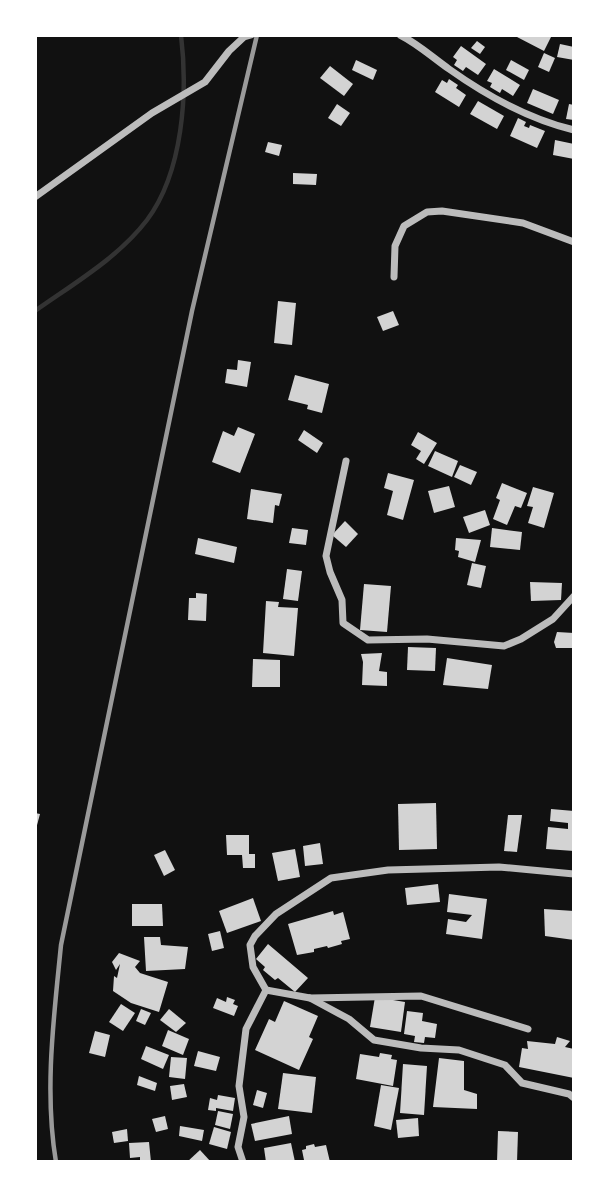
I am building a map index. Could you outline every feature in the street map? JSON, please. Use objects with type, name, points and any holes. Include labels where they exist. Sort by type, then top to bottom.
[{"type":"street","points":[[35,197],[152,113],[205,82],[229,51],[244,37],[251,35]]},
{"type":"street","points":[[400,35],[418,44],[446,67],[502,104],[574,130]]},
{"type":"street","points":[[394,277],[395,246],[404,226],[427,212],[442,211],[523,223],[574,242]]},
{"type":"street","points":[[346,461],[326,556],[342,600],[343,623],[359,636],[368,640],[427,639],[504,646],[553,619],[574,596]]},
{"type":"street","points":[[266,990],[253,967],[250,945],[255,936],[276,914],[331,878],[387,870],[499,867],[574,874]]},
{"type":"street","points":[[266,990],[310,998],[421,996],[528,1029]]},
{"type":"street","points":[[243,1162],[238,1147],[244,1117],[239,1086],[246,1029],[266,990]]},
{"type":"street","points":[[310,998],[349,1019],[374,1040],[421,1048],[459,1050],[505,1065],[522,1083],[569,1094],[574,1098]]},
{"type":"building","points":[[552,35],[544,51],[517,37]]},
{"type":"building","points":[[477,41],[485,47],[480,54],[471,48]]},
{"type":"building","points":[[560,44],[574,47],[574,60],[557,57]]},
{"type":"building","points":[[461,46],[486,64],[478,75],[466,67],[463,71],[454,65],[457,60],[453,57]]},
{"type":"building","points":[[544,53],[555,58],[549,72],[538,67]]},
{"type":"building","points":[[356,60],[377,70],[373,80],[352,70]]},
{"type":"building","points":[[511,60],[529,70],[524,80],[506,70]]},
{"type":"building","points":[[330,66],[353,84],[344,96],[320,78]]},
{"type":"building","points":[[494,69],[520,85],[513,96],[502,89],[500,93],[490,87],[492,83],[487,81]]},
{"type":"building","points":[[449,79],[466,95],[459,107],[435,92],[442,80],[447,83]]},
{"type":"building","points":[[533,89],[559,100],[553,114],[527,103]]},
{"type":"building","points":[[478,101],[504,116],[497,129],[470,114]]},
{"type":"building","points":[[337,104],[350,113],[341,126],[328,118]]},
{"type":"building","points":[[569,104],[574,105],[574,120],[566,119]]},
{"type":"building","points":[[518,118],[526,122],[524,126],[529,128],[530,125],[545,131],[537,148],[510,136]]},
{"type":"building","points":[[555,140],[574,144],[574,159],[553,155]]},
{"type":"building","points":[[268,142],[282,145],[279,156],[265,152]]},
{"type":"building","points":[[293,173],[317,174],[316,185],[293,184]]},
{"type":"building","points":[[278,301],[296,303],[292,345],[274,343]]},
{"type":"building","points":[[393,311],[399,325],[383,331],[377,317]]},
{"type":"building","points":[[238,360],[251,362],[247,387],[225,383],[227,369],[237,370]]},
{"type":"building","points":[[295,375],[329,384],[322,413],[307,409],[308,405],[288,400]]},
{"type":"building","points":[[238,427],[255,434],[240,473],[212,462],[223,431],[234,436]]},
{"type":"building","points":[[304,430],[323,443],[317,453],[298,440]]},
{"type":"building","points":[[418,432],[437,443],[424,464],[416,459],[421,451],[411,445]]},
{"type":"building","points":[[435,451],[458,461],[452,477],[428,466]]},
{"type":"building","points":[[460,465],[477,472],[471,485],[454,477]]},
{"type":"building","points":[[388,473],[414,480],[403,520],[387,515],[393,491],[384,488]]},
{"type":"building","points":[[502,483],[527,493],[521,508],[515,506],[507,525],[493,519],[500,500],[496,498]]},
{"type":"building","points":[[449,486],[455,507],[434,513],[428,491]]},
{"type":"building","points":[[533,487],[554,493],[544,528],[528,523],[533,507],[527,506]]},
{"type":"building","points":[[251,489],[282,494],[279,506],[275,505],[273,523],[247,519]]},
{"type":"building","points":[[485,510],[490,525],[469,533],[463,517]]},
{"type":"building","points":[[345,521],[358,534],[346,547],[332,535]]},
{"type":"building","points":[[292,528],[308,530],[306,545],[289,543]]},
{"type":"building","points":[[492,528],[522,532],[520,550],[490,547]]},
{"type":"building","points":[[198,538],[237,547],[234,563],[195,554]]},
{"type":"building","points":[[456,538],[481,540],[475,562],[458,557],[459,551],[455,550]]},
{"type":"building","points":[[472,563],[486,566],[481,588],[467,585]]},
{"type":"building","points":[[287,569],[302,571],[298,601],[283,599]]},
{"type":"building","points":[[530,582],[562,583],[561,600],[531,601]]},
{"type":"building","points":[[364,584],[391,586],[387,632],[360,630]]},
{"type":"building","points":[[196,593],[207,594],[206,621],[188,620],[189,598],[196,598]]},
{"type":"building","points":[[266,601],[279,602],[278,607],[298,608],[294,656],[263,653]]},
{"type":"building","points":[[557,632],[574,633],[574,648],[556,648],[554,642]]},
{"type":"building","points":[[408,647],[436,648],[435,671],[407,670]]},
{"type":"building","points":[[382,653],[379,671],[387,672],[387,686],[362,685],[361,654]]},
{"type":"building","points":[[447,658],[492,665],[488,689],[443,685]]},
{"type":"building","points":[[253,659],[280,660],[280,687],[252,687]]},
{"type":"building","points":[[436,803],[437,849],[399,850],[398,804]]},
{"type":"building","points":[[551,809],[574,811],[574,851],[546,849],[548,827],[568,829],[568,823],[550,821]]},
{"type":"building","points":[[35,813],[40,814],[36,829],[35,829]]},
{"type":"building","points":[[508,815],[522,815],[517,852],[504,851]]},
{"type":"building","points":[[226,835],[249,835],[249,854],[255,854],[255,868],[243,868],[242,855],[227,855]]},
{"type":"building","points":[[320,843],[323,864],[305,866],[303,846]]},
{"type":"building","points":[[295,849],[300,877],[278,881],[272,853]]},
{"type":"building","points":[[165,850],[175,870],[164,876],[154,855]]},
{"type":"building","points":[[438,884],[440,902],[407,905],[405,888]]},
{"type":"building","points":[[449,894],[487,899],[482,939],[446,934],[448,919],[466,922],[472,915],[447,912]]},
{"type":"building","points":[[253,898],[261,921],[227,933],[219,911]]},
{"type":"building","points":[[132,904],[162,904],[163,926],[132,926]]},
{"type":"building","points":[[544,909],[574,911],[574,940],[545,936]]},
{"type":"building","points":[[333,911],[334,915],[343,912],[350,939],[341,941],[342,944],[297,955],[288,924]]},
{"type":"building","points":[[220,931],[224,948],[212,951],[208,934]]},
{"type":"building","points":[[144,937],[160,937],[161,945],[188,947],[185,969],[146,971]]},
{"type":"building","points":[[268,944],[308,978],[295,992],[263,970],[265,967],[256,959]]},
{"type":"building","points":[[119,953],[140,961],[135,967],[140,973],[168,982],[159,1012],[131,1003],[113,991],[114,976],[117,978],[120,964],[116,970],[112,962]]},
{"type":"building","points":[[227,997],[235,1000],[233,1004],[238,1006],[234,1016],[213,1008],[217,998],[226,1002]]},
{"type":"building","points":[[375,997],[405,1002],[401,1032],[370,1027]]},
{"type":"building","points":[[284,1001],[318,1016],[309,1037],[313,1039],[299,1070],[255,1050],[269,1019],[275,1022]]},
{"type":"building","points":[[121,1004],[135,1013],[123,1031],[109,1022]]},
{"type":"building","points":[[141,1009],[151,1013],[145,1025],[136,1021]]},
{"type":"building","points":[[169,1009],[186,1023],[176,1032],[160,1020]]},
{"type":"building","points":[[407,1011],[423,1013],[422,1021],[437,1024],[435,1038],[425,1037],[424,1043],[414,1042],[415,1036],[404,1034]]},
{"type":"building","points":[[168,1030],[189,1039],[183,1055],[162,1046]]},
{"type":"building","points":[[95,1031],[110,1035],[105,1057],[89,1053]]},
{"type":"building","points":[[557,1037],[570,1041],[565,1047],[574,1049],[574,1078],[519,1067],[522,1048],[528,1049],[527,1041],[555,1044]]},
{"type":"building","points":[[146,1046],[169,1055],[163,1069],[141,1059]]},
{"type":"building","points":[[198,1051],[220,1057],[216,1071],[194,1066]]},
{"type":"building","points":[[380,1053],[392,1055],[391,1059],[397,1060],[393,1086],[356,1079],[360,1054],[379,1057]]},
{"type":"building","points":[[171,1057],[187,1058],[185,1079],[169,1077]]},
{"type":"building","points":[[439,1058],[464,1061],[464,1090],[477,1094],[477,1109],[433,1107]]},
{"type":"building","points":[[403,1064],[427,1066],[424,1115],[400,1113]]},
{"type":"building","points":[[283,1073],[316,1077],[312,1113],[278,1109]]},
{"type":"building","points":[[139,1076],[157,1083],[155,1091],[137,1085]]},
{"type":"building","points":[[184,1084],[187,1097],[172,1100],[170,1086]]},
{"type":"building","points":[[381,1085],[399,1088],[391,1130],[374,1126]]},
{"type":"building","points":[[257,1090],[267,1093],[263,1108],[253,1105]]},
{"type":"building","points":[[218,1095],[235,1098],[233,1111],[216,1108],[216,1111],[208,1110],[210,1098],[217,1100]]},
{"type":"building","points":[[218,1111],[233,1114],[230,1129],[215,1125]]},
{"type":"building","points":[[165,1116],[168,1129],[156,1132],[152,1119]]},
{"type":"building","points":[[289,1116],[292,1134],[255,1141],[251,1124]]},
{"type":"building","points":[[418,1118],[419,1136],[398,1138],[396,1120]]},
{"type":"building","points":[[180,1126],[204,1130],[202,1141],[179,1136]]},
{"type":"building","points":[[214,1127],[231,1132],[227,1149],[209,1144]]},
{"type":"building","points":[[127,1129],[128,1141],[114,1143],[112,1132]]},
{"type":"building","points":[[498,1131],[518,1132],[517,1162],[497,1162]]},
{"type":"building","points":[[149,1142],[151,1162],[140,1162],[140,1157],[130,1158],[129,1143]]},
{"type":"building","points":[[291,1143],[295,1162],[266,1162],[264,1148]]},
{"type":"building","points":[[314,1144],[315,1147],[326,1145],[330,1162],[299,1162],[304,1160],[302,1150]]},
{"type":"building","points":[[200,1150],[211,1162],[187,1162]]},
{"type":"waterway","points":[[35,311],[123,246],[147,220],[159,201],[175,156],[180,131],[184,82],[181,35]]},
{"type":"railway","points":[[56,1162],[50,1081],[61,945],[192,311],[257,35]]}]
